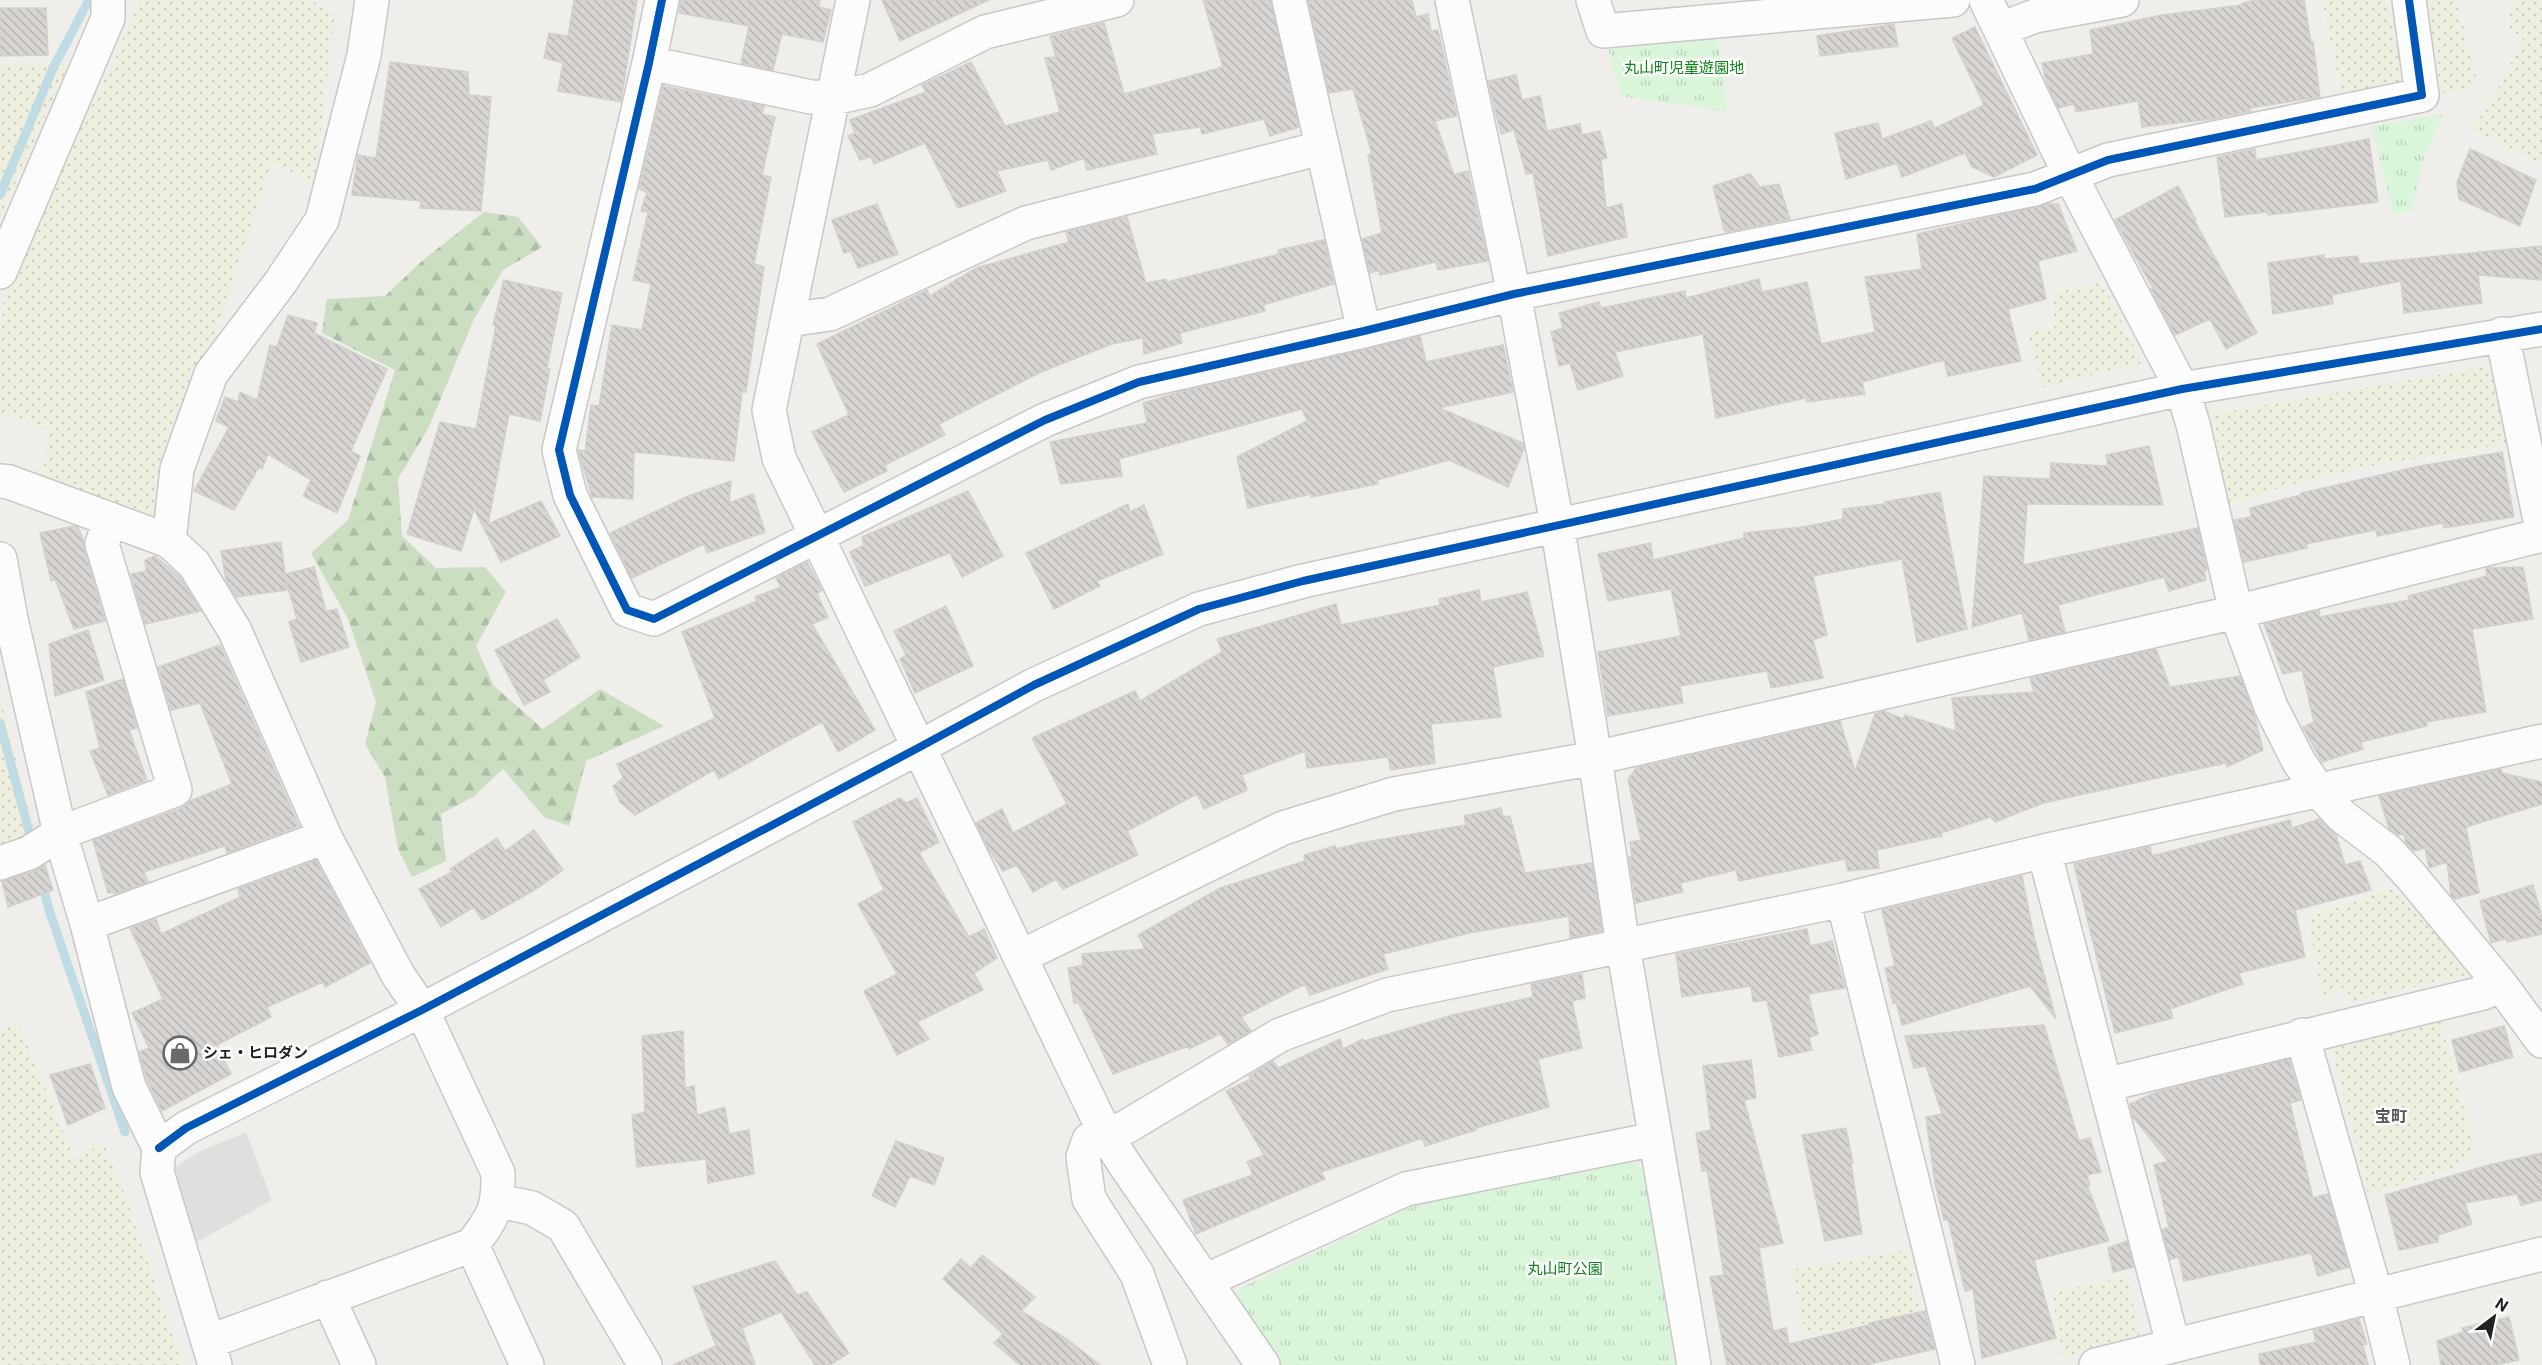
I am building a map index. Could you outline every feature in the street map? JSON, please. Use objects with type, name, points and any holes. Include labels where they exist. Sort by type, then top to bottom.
[{"type":"street","points":[[0,272],[108,18],[108,0]]},
{"type":"street","points":[[170,541],[177,469],[211,374],[280,283],[322,220],[364,55],[372,0]]},
{"type":"street","points":[[662,0],[560,450],[570,495],[627,610],[654,619],[1045,420],[1139,382],[1514,294],[2035,189],[2108,160],[2422,95],[2409,0]]},
{"type":"street","points":[[853,0],[769,410],[778,458],[1106,1135],[1263,1365]]},
{"type":"street","points":[[649,63],[811,97],[833,98],[870,90],[985,32],[1117,0]]},
{"type":"street","points":[[1289,0],[1364,331]]},
{"type":"street","points":[[1452,0],[1514,294],[1557,524],[1623,946],[1694,1365]]},
{"type":"street","points":[[1593,0],[1604,31],[1953,0]]},
{"type":"street","points":[[1986,0],[2070,175],[2182,389],[2193,424],[2236,612],[2271,706],[2299,762],[2319,791],[2342,816],[2388,851],[2411,876],[2501,985],[2542,1041]]},
{"type":"street","points":[[2001,28],[2035,16],[2122,0]]},
{"type":"street","points":[[788,320],[830,314],[1026,223],[1321,148]]},
{"type":"street","points":[[159,1148],[186,1128],[422,1010],[1034,685],[1199,609],[1303,581],[1557,524],[2182,389],[2542,329]]},
{"type":"street","points":[[2502,334],[2542,530]]},
{"type":"street","points":[[0,481],[9,482],[170,541],[194,564],[235,631],[325,837],[398,975],[422,1010],[498,1173],[499,1201],[489,1223],[472,1245],[328,1297],[212,1354],[157,1172],[159,1148],[129,1087],[87,924],[60,832],[11,619],[0,559]]},
{"type":"street","points":[[0,863],[29,853],[60,832],[175,790],[102,544],[110,519]]},
{"type":"street","points":[[1020,957],[1283,828],[1394,794],[1595,758],[2236,612],[2542,535]]},
{"type":"street","points":[[1170,1365],[1137,1274],[1089,1199],[1083,1157],[1089,1140],[1126,1127],[1280,1035],[1388,995],[1843,900],[2044,851],[2542,741]]},
{"type":"street","points":[[87,924],[325,837]]},
{"type":"street","points":[[2044,851],[2173,1344]]},
{"type":"street","points":[[1843,900],[1958,1365]]},
{"type":"street","points":[[2105,1085],[2302,1035],[2483,993],[2501,985]]},
{"type":"street","points":[[2302,1035],[2376,1295],[2393,1365]]},
{"type":"street","points":[[1205,1281],[1406,1190],[1655,1139]]},
{"type":"street","points":[[499,1201],[532,1208],[563,1227],[645,1365]]},
{"type":"street","points":[[472,1245],[526,1365]]},
{"type":"street","points":[[2096,1365],[2542,1254]]},
{"type":"street","points":[[328,1297],[359,1365]]},
{"type":"green space","points":[[139,0],[311,0],[335,15],[314,185],[273,161],[217,330],[196,369],[150,520],[42,480],[49,430],[0,413],[0,333],[4,294],[41,208],[115,58]]},
{"type":"green space","points":[[2322,0],[2387,0],[2405,84],[2343,100]]},
{"type":"green space","points":[[2427,0],[2457,0],[2478,85],[2441,94]]},
{"type":"green space","points":[[2512,0],[2542,0],[2542,161],[2540,163],[2473,129],[2501,83],[2523,38],[2508,28]]},
{"type":"green space","name":"丸山町児童遊園地","points":[[1716,27],[1728,112],[1621,96],[1605,36]]},
{"type":"green space","points":[[0,64],[69,64],[0,217]]},
{"type":"green space","points":[[2444,114],[2422,162],[2412,211],[2393,213],[2372,126]]},
{"type":"green space","points":[[484,212],[518,217],[542,247],[503,270],[474,319],[429,427],[398,479],[402,536],[436,568],[485,567],[506,592],[476,646],[494,686],[543,729],[600,689],[664,726],[586,761],[569,826],[544,817],[503,769],[473,797],[441,814],[446,861],[412,877],[398,849],[385,777],[365,744],[376,702],[348,619],[311,553],[348,520],[395,370],[322,333],[327,299],[385,296],[423,260]]},
{"type":"green space","points":[[2102,282],[2142,363],[2042,387],[2028,332],[2055,327],[2053,293]]},
{"type":"green space","points":[[2490,366],[2507,444],[2357,468],[2225,505],[2214,414]]},
{"type":"green space","points":[[0,698],[35,834],[0,847]]},
{"type":"green space","points":[[2394,888],[2474,973],[2350,1002],[2345,987],[2322,996],[2308,916]]},
{"type":"green space","points":[[2441,1022],[2475,1150],[2458,1167],[2368,1194],[2332,1048]]},
{"type":"green space","points":[[18,1023],[74,1157],[104,1144],[123,1190],[183,1365],[0,1365],[0,1029]]},
{"type":"green space","name":"丸山町公園","points":[[1627,1158],[1647,1172],[1680,1365],[1278,1365],[1230,1304],[1238,1289],[1422,1202]]},
{"type":"green space","points":[[1907,1250],[1921,1312],[1806,1336],[1791,1270]]},
{"type":"green space","points":[[2127,1277],[2140,1337],[2063,1357],[2052,1293]]},
{"type":"shaded area","points":[[246,1132],[272,1200],[197,1242],[170,1172],[196,1153]]},
{"type":"building","points":[[574,0],[637,0],[621,102],[558,91],[563,63],[544,58],[549,33],[568,36]]},
{"type":"building","points":[[681,0],[820,0],[819,7],[831,10],[823,42],[782,34],[773,70],[741,63],[749,26],[679,13]]},
{"type":"building","points":[[882,0],[989,0],[900,41]]},
{"type":"building","points":[[1203,0],[1271,0],[1299,127],[1270,136],[1264,119],[1202,134],[1200,127],[1152,134],[1157,154],[1087,170],[1084,158],[1051,170],[1048,160],[997,171],[1006,191],[958,208],[925,143],[874,164],[871,157],[860,160],[848,136],[855,133],[850,120],[926,92],[922,85],[971,62],[1005,126],[1060,112],[1045,58],[1056,57],[1050,36],[1104,23],[1124,94],[1223,67]]},
{"type":"building","points":[[1308,0],[1412,0],[1416,17],[1428,14],[1431,31],[1438,30],[1457,116],[1435,121],[1454,175],[1468,171],[1488,261],[1438,270],[1436,262],[1380,275],[1379,270],[1370,273],[1362,239],[1382,233],[1368,155],[1372,154],[1353,89],[1329,93]]},
{"type":"building","points":[[2256,0],[2304,0],[2311,43],[2313,42],[2320,97],[2250,108],[2251,111],[2212,119],[2142,127],[2138,101],[2076,112],[2074,104],[2058,108],[2046,82],[2042,63],[2093,54],[2090,30],[2162,15],[2242,5],[2242,3]]},
{"type":"building","points":[[0,8],[46,8],[48,55],[0,56]]},
{"type":"building","points":[[1894,24],[1898,46],[1820,56],[1817,36]]},
{"type":"building","points":[[1975,27],[2037,155],[1994,177],[1972,167],[1965,153],[1902,177],[1897,163],[1846,179],[1835,133],[1878,123],[1882,139],[1931,121],[1935,128],[1984,105],[1952,38]]},
{"type":"building","points":[[390,62],[468,72],[469,95],[491,97],[481,211],[420,208],[421,201],[352,195],[358,155],[376,158]]},
{"type":"building","points":[[1516,75],[1522,100],[1540,96],[1547,131],[1580,124],[1582,135],[1600,131],[1607,158],[1601,159],[1606,208],[1622,204],[1627,237],[1548,256],[1533,173],[1526,174],[1514,130],[1501,134],[1488,81]]},
{"type":"building","points":[[663,86],[764,106],[762,114],[775,117],[762,175],[771,177],[754,264],[764,267],[746,392],[742,392],[734,461],[634,452],[633,499],[592,497],[578,450],[585,451],[591,405],[599,406],[612,325],[642,330],[651,284],[633,280],[648,212],[641,211],[647,192],[639,189]]},
{"type":"building","points":[[2369,139],[2378,202],[2268,215],[2267,212],[2225,217],[2217,157],[2255,149],[2256,160]]},
{"type":"building","points":[[2470,149],[2536,180],[2520,226],[2459,199],[2457,182]]},
{"type":"building","points":[[1750,174],[1760,187],[1779,184],[1790,219],[1727,232],[1724,230],[1713,186]]},
{"type":"building","points":[[2178,186],[2196,220],[2194,220],[2257,333],[2226,349],[2210,319],[2175,335],[2115,220]]},
{"type":"building","points":[[877,204],[898,254],[858,268],[851,251],[844,253],[832,220]]},
{"type":"building","points":[[2047,204],[2058,204],[2077,251],[2038,261],[2046,299],[2008,309],[2021,361],[1948,376],[1944,360],[1862,382],[1865,394],[1807,402],[1806,398],[1716,418],[1703,334],[1615,352],[1623,376],[1578,390],[1570,363],[1559,366],[1551,332],[1563,328],[1559,313],[1599,302],[1601,308],[1685,291],[1686,298],[1759,279],[1762,292],[1807,282],[1821,344],[1875,332],[1865,277],[1922,269],[1917,234]]},
{"type":"building","points":[[1127,217],[1146,283],[1166,279],[1167,282],[1279,254],[1278,250],[1324,240],[1334,284],[1263,305],[1265,311],[1180,333],[1182,343],[1144,354],[1143,338],[1112,344],[1041,372],[939,424],[945,435],[885,465],[887,471],[844,492],[812,432],[849,415],[817,344],[927,290],[930,296],[976,268],[1069,242],[1066,232]]},
{"type":"building","points":[[2542,246],[2542,280],[2478,275],[2482,303],[2404,313],[2401,281],[2332,295],[2333,304],[2273,314],[2268,263],[2324,255],[2324,259],[2358,256],[2359,264]]},
{"type":"building","points":[[504,280],[562,293],[547,368],[550,369],[540,421],[509,414],[488,524],[541,501],[560,536],[501,562],[474,509],[461,551],[407,534],[440,422],[476,429],[496,326],[493,325]]},
{"type":"building","points":[[288,315],[317,323],[314,333],[387,369],[351,451],[360,456],[337,513],[303,496],[311,480],[268,454],[262,469],[259,467],[234,510],[194,491],[229,427],[216,421],[225,397],[238,402],[240,392],[257,400],[270,345],[277,347]]},
{"type":"building","points":[[1420,336],[1426,362],[1503,345],[1513,392],[1439,408],[1523,443],[1524,449],[1508,487],[1449,460],[1377,480],[1378,484],[1311,497],[1311,494],[1248,508],[1237,457],[1307,421],[1302,409],[1119,459],[1122,476],[1061,484],[1050,442],[1147,423],[1143,403],[1183,391]]},
{"type":"building","points":[[2149,446],[2163,505],[2027,504],[2023,565],[2198,528],[2207,570],[2204,571],[2206,580],[2169,591],[2164,577],[2058,605],[2065,632],[2029,640],[2022,613],[1972,627],[1984,476],[2050,479],[2051,463],[2108,466],[2106,455]]},
{"type":"building","points":[[2502,452],[2514,517],[2444,528],[2443,523],[2377,536],[2376,530],[2306,544],[2307,548],[2244,562],[2234,520],[2251,517],[2250,508],[2301,495],[2301,493],[2420,466]]},
{"type":"building","points":[[731,481],[729,503],[753,494],[765,532],[707,553],[704,544],[632,578],[610,533],[688,496]]},
{"type":"building","points":[[968,491],[1003,556],[962,577],[950,553],[865,586],[850,552],[864,545],[862,537]]},
{"type":"building","points":[[1940,492],[1967,629],[1917,642],[1902,559],[1813,576],[1827,635],[1813,640],[1823,678],[1771,688],[1767,671],[1680,686],[1683,703],[1608,716],[1598,652],[1681,636],[1671,589],[1608,601],[1598,554],[1651,543],[1653,560],[1744,538],[1744,533],[1803,527],[1843,519],[1843,509],[1885,504],[1885,502]]},
{"type":"building","points":[[1128,504],[1130,512],[1144,505],[1163,554],[1097,581],[1100,586],[1054,609],[1026,553]]},
{"type":"building","points":[[78,527],[84,542],[105,621],[74,629],[55,579],[51,581],[40,533]]},
{"type":"building","points":[[281,542],[285,574],[314,567],[326,611],[337,609],[349,647],[301,662],[289,622],[297,619],[285,577],[287,590],[236,597],[226,580],[221,551]]},
{"type":"building","points":[[155,556],[179,576],[201,611],[145,624],[131,574],[146,571],[145,560]]},
{"type":"building","points":[[807,562],[822,590],[817,594],[828,617],[812,624],[875,730],[838,752],[822,722],[719,779],[714,770],[635,815],[620,802],[613,786],[623,778],[617,764],[715,718],[682,632],[757,601],[755,597],[781,587],[776,578]]},
{"type":"building","points":[[2523,567],[2533,619],[2472,629],[2486,712],[2426,722],[2427,726],[2361,742],[2363,749],[2322,762],[2303,727],[2314,722],[2302,670],[2283,674],[2264,624],[2319,610],[2320,617],[2409,600],[2408,596],[2487,576],[2486,568]]},
{"type":"building","points":[[1479,590],[1481,602],[1527,592],[1544,656],[1493,667],[1501,717],[1431,724],[1435,763],[1391,770],[1388,757],[1307,768],[1305,751],[1242,775],[1247,790],[1204,809],[1197,794],[1127,831],[1138,855],[1063,889],[1056,879],[1033,892],[1017,865],[1003,871],[989,850],[976,823],[1002,809],[1013,833],[1067,804],[1032,738],[1135,691],[1140,701],[1222,652],[1217,639],[1336,604],[1341,625],[1440,605],[1439,599]]},
{"type":"building","points":[[946,606],[973,666],[915,693],[900,659],[906,655],[894,631]]},
{"type":"building","points":[[557,619],[580,657],[543,680],[550,692],[524,705],[495,650]]},
{"type":"building","points":[[88,630],[104,680],[55,696],[49,644]]},
{"type":"building","points":[[220,645],[299,826],[227,853],[225,846],[144,872],[148,882],[114,894],[114,892],[108,893],[93,840],[182,808],[190,801],[232,784],[200,703],[171,710],[158,667]]},
{"type":"building","points":[[2156,649],[2170,687],[2240,676],[2254,714],[2263,750],[2227,767],[2226,763],[2043,803],[1995,822],[1991,817],[1941,833],[1942,836],[1877,850],[1879,868],[1848,871],[1845,859],[1739,881],[1736,870],[1680,883],[1683,892],[1636,903],[1629,857],[1632,857],[1630,842],[1641,840],[1628,780],[1636,768],[1840,721],[1855,771],[1875,714],[1884,711],[1903,719],[1905,715],[1956,731],[1952,698],[2034,692],[2030,678]]},
{"type":"building","points":[[123,679],[137,728],[129,730],[147,780],[108,795],[90,751],[100,748],[86,692]]},
{"type":"building","points":[[2501,769],[2502,773],[2542,782],[2542,804],[2466,827],[2479,893],[2454,899],[2451,896],[2447,862],[2429,868],[2425,848],[2414,851],[2406,843],[2404,834],[2398,835],[2389,828],[2379,796]]},
{"type":"building","points":[[900,798],[906,803],[917,798],[939,842],[919,853],[969,937],[984,929],[997,958],[974,973],[983,990],[917,1022],[929,1039],[897,1055],[864,991],[897,974],[858,904],[884,890],[853,822]]},
{"type":"building","points":[[1501,808],[1503,817],[1510,816],[1525,873],[1592,863],[1602,931],[1570,938],[1569,916],[1469,933],[1383,954],[1388,969],[1310,995],[1305,984],[1241,1017],[1251,1031],[1228,1044],[1220,1034],[1189,1049],[1188,1046],[1113,1074],[1079,1003],[1074,1003],[1068,968],[1083,965],[1082,954],[1145,949],[1138,935],[1220,888],[1305,861],[1304,855],[1335,846],[1336,849],[1466,825],[1464,816]]},
{"type":"building","points":[[2319,819],[2336,835],[2345,865],[2360,861],[2371,890],[2295,910],[2305,957],[2239,973],[2243,984],[2170,1009],[2173,1018],[2115,1033],[2074,864],[2150,847],[2152,856],[2290,820],[2292,828]]},
{"type":"building","points":[[534,830],[563,870],[536,889],[482,920],[474,907],[441,927],[419,889],[452,872],[450,869],[497,838],[505,851]]},
{"type":"building","points":[[316,860],[370,963],[325,987],[323,982],[267,1007],[271,1017],[217,1045],[231,1074],[162,1111],[147,1080],[139,1052],[149,1048],[132,1013],[163,999],[130,928],[156,919],[161,934],[240,897],[238,889]]},
{"type":"building","points":[[45,865],[53,890],[8,907],[2,881],[35,871]]},
{"type":"building","points":[[2022,876],[2034,937],[2056,1019],[2030,986],[1902,1025],[1896,1002],[1893,1003],[1885,968],[1895,966],[1882,910]]},
{"type":"building","points":[[2533,885],[2542,918],[2542,934],[2507,942],[2507,938],[2491,943],[2480,901]]},
{"type":"building","points":[[1807,929],[1810,946],[1832,941],[1845,988],[1808,994],[1818,1034],[1809,1038],[1812,1050],[1779,1057],[1767,1000],[1753,1002],[1751,986],[1682,997],[1676,954]]},
{"type":"building","points":[[1582,974],[1585,998],[1572,1001],[1582,1048],[1538,1059],[1549,1107],[1476,1128],[1476,1130],[1425,1146],[1423,1138],[1321,1172],[1325,1179],[1196,1234],[1183,1200],[1253,1175],[1247,1162],[1264,1155],[1226,1091],[1251,1079],[1249,1076],[1273,1061],[1278,1068],[1340,1039],[1343,1049],[1363,1039],[1365,1041],[1453,1015],[1533,997],[1531,984]]},
{"type":"building","points":[[2044,1025],[2079,1141],[2090,1138],[2101,1172],[2087,1175],[2090,1185],[2087,1185],[2109,1241],[2034,1260],[2056,1338],[1982,1358],[1973,1289],[1965,1291],[1948,1219],[1944,1220],[1935,1183],[1926,1117],[1942,1114],[1926,1066],[1914,1068],[1905,1036]]},
{"type":"building","points":[[2504,1026],[2513,1057],[2460,1072],[2452,1040]]},
{"type":"building","points":[[683,1031],[685,1088],[694,1086],[697,1115],[725,1107],[729,1134],[749,1130],[754,1174],[708,1183],[706,1159],[637,1167],[632,1115],[645,1112],[642,1036]]},
{"type":"building","points":[[2289,1059],[2301,1100],[2290,1103],[2313,1198],[2328,1194],[2349,1267],[2318,1276],[2311,1253],[2184,1281],[2179,1257],[2170,1259],[2162,1230],[2169,1227],[2154,1165],[2168,1161],[2133,1117],[2130,1104],[2156,1092]]},
{"type":"building","points":[[1751,1060],[1756,1098],[1744,1100],[1783,1243],[1759,1248],[1773,1331],[1786,1328],[1789,1344],[1925,1311],[1935,1349],[1866,1365],[1727,1365],[1710,1277],[1724,1275],[1707,1170],[1702,1171],[1696,1133],[1711,1130],[1703,1066]]},
{"type":"building","points":[[90,1064],[105,1108],[68,1125],[50,1075]]},
{"type":"building","points":[[1846,1128],[1862,1234],[1825,1241],[1802,1135]]},
{"type":"building","points":[[896,1141],[944,1158],[934,1185],[910,1176],[895,1207],[872,1196]]},
{"type":"building","points":[[2542,1153],[2542,1200],[2521,1205],[2517,1194],[2465,1203],[2472,1224],[2438,1235],[2438,1242],[2399,1250],[2385,1195],[2489,1165]]},
{"type":"building","points":[[2127,1241],[2134,1267],[2113,1272],[2108,1248]]},
{"type":"building","points":[[982,1255],[1035,1297],[1021,1311],[1067,1339],[1100,1365],[1020,1365],[994,1343],[1003,1334],[943,1279],[961,1259],[971,1268]]},
{"type":"building","points":[[775,1261],[797,1295],[807,1292],[849,1353],[830,1365],[815,1365],[781,1312],[742,1328],[755,1365],[673,1365],[716,1346],[693,1287]]},
{"type":"building","points":[[2509,1317],[2519,1360],[2495,1365],[2441,1365],[2437,1341],[2464,1332],[2462,1328]]},
{"type":"building","points":[[2359,1319],[2367,1344],[2363,1345],[2368,1365],[2260,1365],[2259,1354],[2316,1342],[2313,1330]]},
{"type":"waterway","points":[[0,195],[53,68],[89,0]]},
{"type":"waterway","points":[[0,723],[32,843]]},
{"type":"waterway","points":[[35,856],[49,910],[125,1132]]},
{"type":"cycle path","points":[[662,0],[559,450],[570,495],[627,610],[654,619],[1045,420],[1139,382],[1514,294],[2035,189],[2108,160],[2422,95],[2409,0]]},
{"type":"cycle path","points":[[159,1148],[186,1128],[422,1010],[1034,685],[1199,609],[1303,581],[2182,389],[2542,329]]},
{"type":"place","name":"シェ・ヒロダン","points":[[180,1053]]},
{"type":"district","name":"宝町","points":[[2391,1116]]}]
